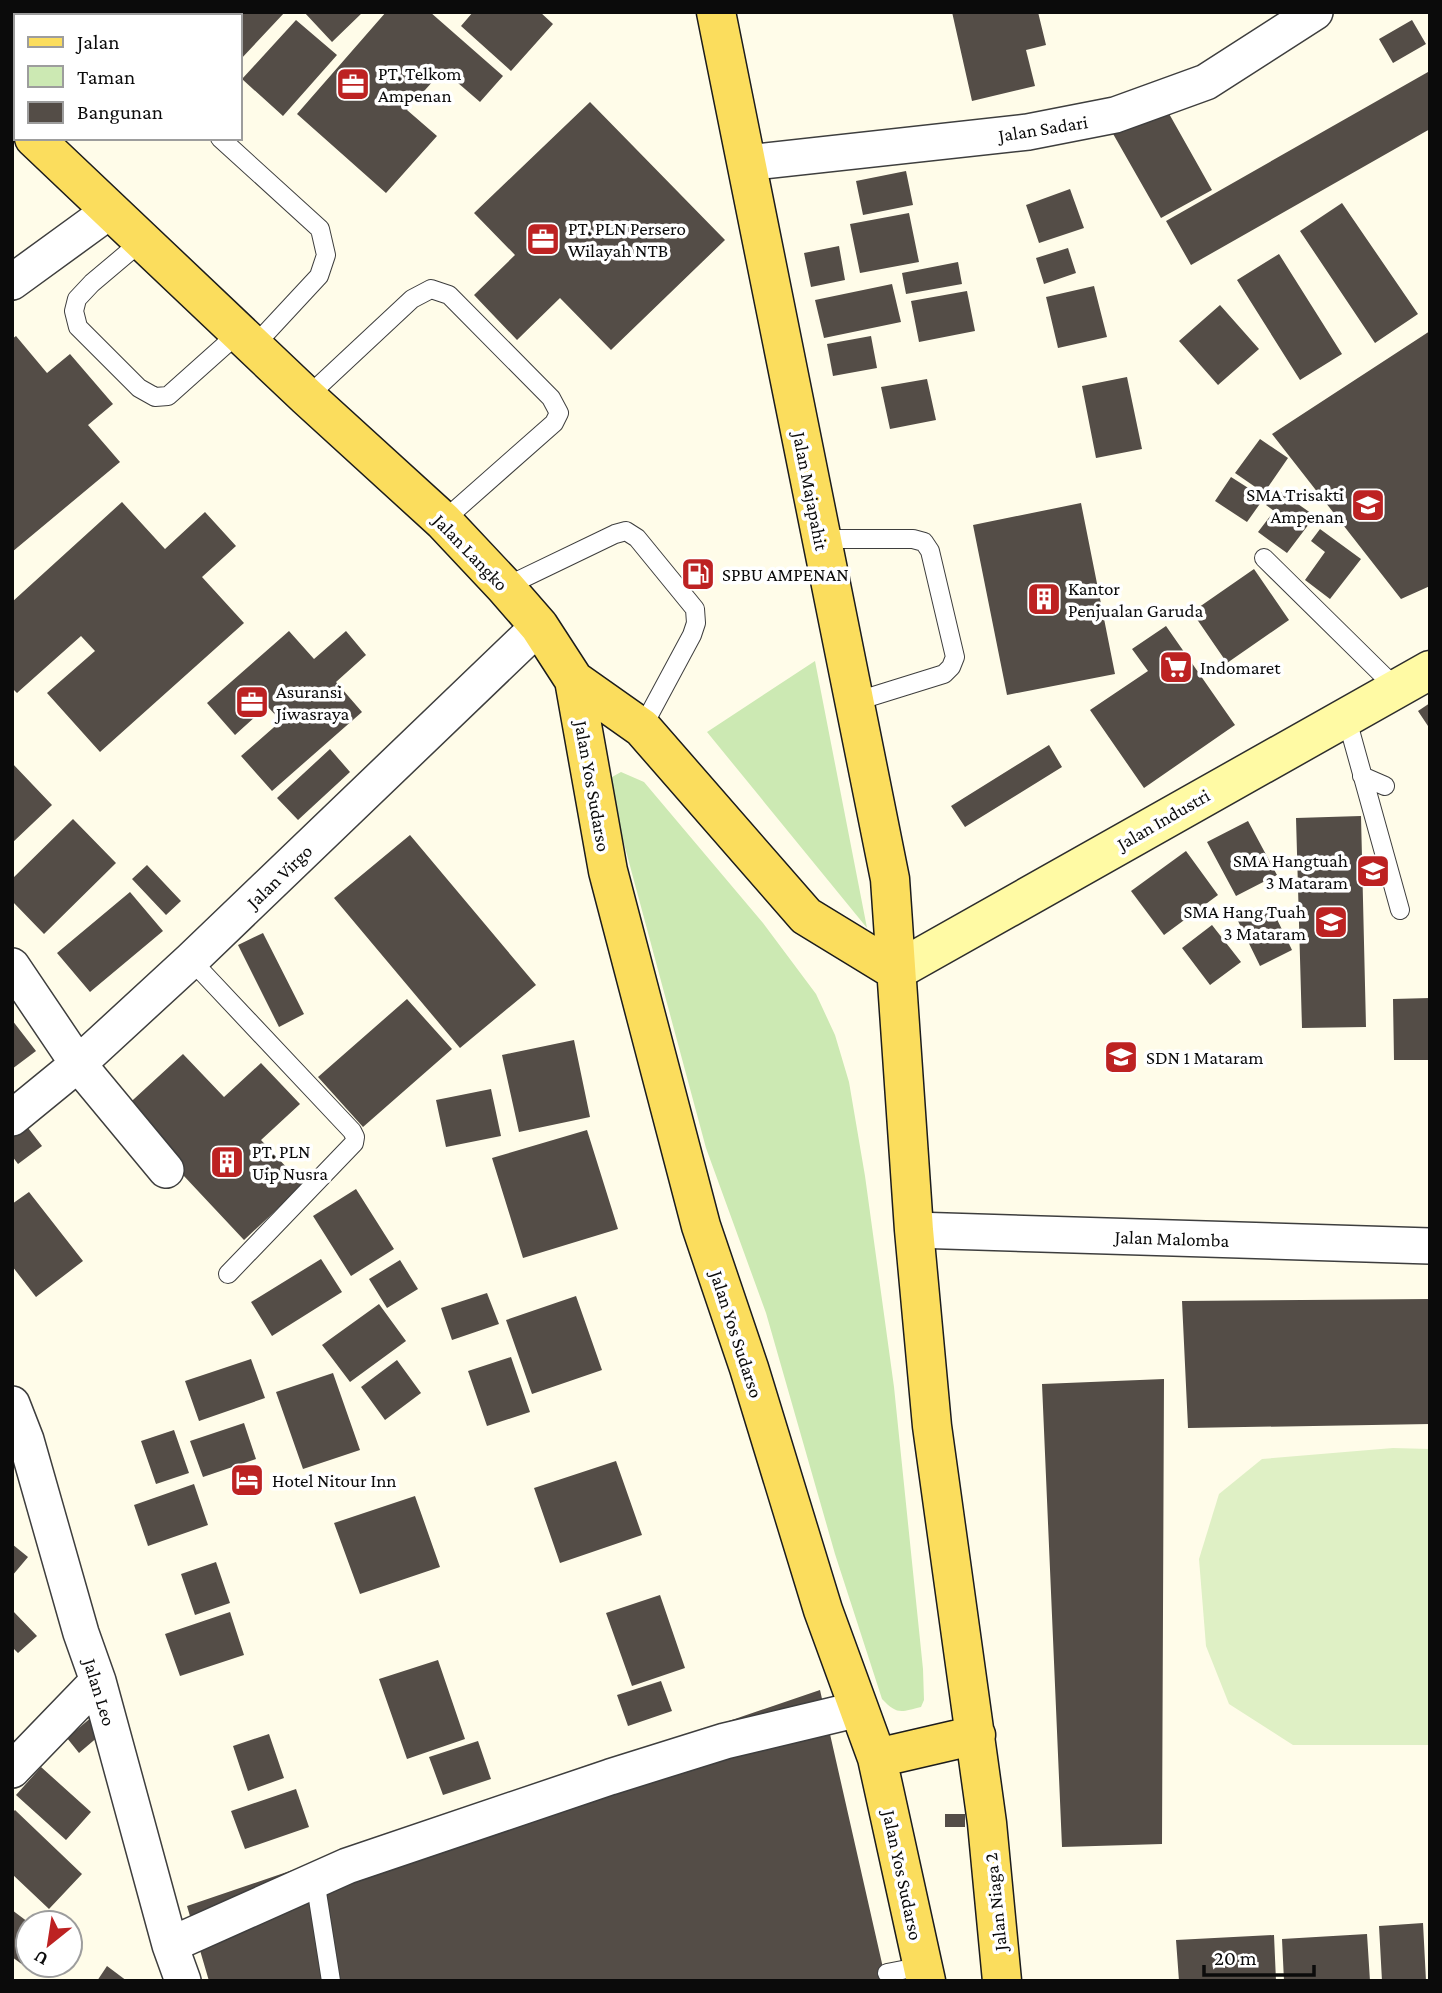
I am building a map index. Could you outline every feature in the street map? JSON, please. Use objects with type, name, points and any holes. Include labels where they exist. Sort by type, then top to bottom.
[{"type":"main road","name":"Jalan Majapahit","points":[[716,12],[890,879],[896,971]]},
{"type":"main road","name":"Jalan Langko","points":[[36,140],[307,397],[443,521],[539,626],[574,680],[642,728],[806,916],[896,971]]},
{"type":"main road","name":"Jalan Yos Sudarso","points":[[574,680],[608,871],[701,1226],[749,1368],[823,1610],[877,1758],[912,1973]]},
{"type":"main road","points":[[877,1758],[976,1735],[932,1426],[914,1230],[896,971]]},
{"type":"main road","name":"Jalan Niaga 2","points":[[976,1735],[1002,1981]]},
{"type":"street","name":"Jalan Sadari","points":[[746,163],[1028,132],[1115,115],[1206,82],[1315,12]]},
{"type":"street","points":[[12,282],[111,210]]},
{"type":"street","name":"Jalan Virgo","points":[[12,1118],[78,1064],[191,960],[539,626]]},
{"type":"street","name":"Jalan Industri","points":[[896,971],[1430,670]]},
{"type":"street","points":[[12,966],[78,1064],[166,1170]]},
{"type":"street","name":"Jalan Malomba","points":[[914,1230],[1430,1246]]},
{"type":"street","name":"Jalan Leo","points":[[12,1404],[24,1482],[98,1681],[170,1945],[183,1981]]},
{"type":"street","points":[[12,1770],[98,1681]]},
{"type":"street","points":[[170,1945],[315,1880],[346,1861],[614,1784],[725,1738],[859,1709]]},
{"type":"lane","points":[[143,240],[92,283],[77,299],[74,311],[78,327],[139,388],[155,397],[169,396],[224,346],[246,338],[319,275],[326,255],[320,229],[222,140]]},
{"type":"lane","points":[[307,397],[412,299],[431,289],[449,295],[551,398],[559,414],[554,423],[443,521]]},
{"type":"lane","points":[[505,587],[615,534],[626,531],[637,538],[695,609],[696,623],[642,728]]},
{"type":"lane","points":[[821,539],[913,539],[924,542],[930,551],[955,657],[944,674],[854,702]]},
{"type":"lane","points":[[1264,558],[1396,688]]},
{"type":"lane","points":[[1346,716],[1400,911]]},
{"type":"lane","points":[[1362,776],[1385,786]]},
{"type":"lane","points":[[191,960],[335,1109],[355,1137],[354,1143],[228,1274]]},
{"type":"lane","points":[[315,1880],[331,1981]]},
{"type":"green space","points":[[815,661],[867,928],[707,732]]},
{"type":"green space","points":[[621,772],[644,782],[763,923],[816,994],[835,1035],[849,1082],[865,1176],[894,1387],[923,1669],[924,1700],[921,1707],[900,1711],[882,1699],[835,1554],[766,1313],[706,1148],[609,788],[612,777]]},
{"type":"green space","points":[[1393,1448],[1430,1449],[1430,1745],[1293,1745],[1229,1704],[1206,1646],[1199,1559],[1219,1494],[1262,1459]]},
{"type":"building","points":[[195,12],[285,12],[242,58],[242,14]]},
{"type":"building","points":[[304,12],[363,12],[332,42]]},
{"type":"building","points":[[386,12],[430,12],[503,76],[480,102],[443,70],[407,110],[437,136],[386,193],[297,114]]},
{"type":"building","points":[[473,12],[540,12],[553,24],[511,71],[461,26]]},
{"type":"building","points":[[952,12],[1038,12],[1046,45],[1026,50],[1035,86],[972,101]]},
{"type":"building","points":[[296,20],[337,55],[283,116],[242,79]]},
{"type":"building","points":[[1412,20],[1426,44],[1393,63],[1379,39]]},
{"type":"building","points":[[1428,72],[1430,129],[1191,265],[1166,221]]},
{"type":"building","points":[[590,102],[725,240],[611,350],[560,298],[517,340],[474,295],[515,255],[474,213]]},
{"type":"building","points":[[1163,103],[1212,190],[1161,218],[1112,132]]},
{"type":"building","points":[[906,171],[913,205],[863,215],[856,181]]},
{"type":"building","points":[[1070,189],[1084,228],[1039,243],[1026,205]]},
{"type":"building","points":[[1342,203],[1418,314],[1375,343],[1300,231]]},
{"type":"building","points":[[909,213],[919,262],[860,273],[850,224]]},
{"type":"building","points":[[839,246],[845,280],[811,287],[804,253]]},
{"type":"building","points":[[1068,248],[1076,273],[1044,284],[1036,258]]},
{"type":"building","points":[[1279,254],[1342,354],[1300,380],[1237,280]]},
{"type":"building","points":[[958,262],[962,284],[906,294],[902,273]]},
{"type":"building","points":[[892,284],[901,322],[824,338],[815,300]]},
{"type":"building","points":[[1094,286],[1107,337],[1058,348],[1046,297]]},
{"type":"building","points":[[967,291],[975,331],[919,342],[911,301]]},
{"type":"building","points":[[1220,305],[1259,349],[1218,385],[1179,341]]},
{"type":"building","points":[[1430,331],[1430,586],[1401,599],[1272,434]]},
{"type":"building","points":[[16,336],[47,373],[70,354],[113,404],[88,425],[120,462],[12,552],[12,339]]},
{"type":"building","points":[[871,336],[877,368],[833,376],[827,344]]},
{"type":"building","points":[[1127,377],[1142,449],[1096,458],[1082,386]]},
{"type":"building","points":[[927,379],[936,420],[890,429],[881,387]]},
{"type":"building","points":[[1260,439],[1288,458],[1264,493],[1235,473]]},
{"type":"building","points":[[1231,477],[1264,498],[1247,522],[1215,501]]},
{"type":"building","points":[[1278,490],[1315,516],[1287,553],[1258,532],[1274,511],[1266,505]]},
{"type":"building","points":[[122,502],[165,549],[205,512],[236,546],[202,577],[244,623],[100,752],[47,693],[95,651],[81,636],[17,693],[12,688],[12,602]]},
{"type":"building","name":"Kantor Penjualan Garuda","points":[[1081,503],[1115,674],[1007,695],[973,525]]},
{"type":"building","points":[[1320,529],[1361,559],[1330,599],[1305,580],[1325,552],[1311,541]]},
{"type":"building","points":[[1254,569],[1289,620],[1227,663],[1192,612]]},
{"type":"building","points":[[1166,626],[1235,725],[1144,788],[1090,710],[1148,671],[1132,649]]},
{"type":"building","points":[[289,631],[314,659],[346,631],[366,655],[336,682],[362,712],[272,791],[241,756],[281,721],[267,706],[235,735],[207,703]]},
{"type":"building","points":[[1430,703],[1430,729],[1418,711]]},
{"type":"building","points":[[1049,745],[1062,767],[965,827],[951,806]]},
{"type":"building","points":[[330,749],[350,772],[298,820],[277,798]]},
{"type":"building","points":[[12,763],[52,805],[12,843]]},
{"type":"building","name":"SMA Hang Tuah 3 Mataram","points":[[1361,816],[1366,1027],[1302,1028],[1296,818]]},
{"type":"building","points":[[73,819],[116,863],[44,934],[12,901],[12,879]]},
{"type":"building","points":[[1248,821],[1277,875],[1236,896],[1207,842]]},
{"type":"building","points":[[410,835],[536,985],[460,1048],[334,898]]},
{"type":"building","points":[[1186,851],[1218,895],[1164,935],[1131,891]]},
{"type":"building","points":[[147,865],[181,901],[166,915],[132,879]]},
{"type":"building","points":[[130,892],[163,931],[90,992],[57,953]]},
{"type":"building","points":[[1270,905],[1292,950],[1260,966],[1238,921]]},
{"type":"building","points":[[1212,925],[1241,962],[1210,985],[1182,948]]},
{"type":"building","points":[[263,933],[304,1014],[279,1027],[238,945]]},
{"type":"building","points":[[1430,998],[1430,1060],[1394,1060],[1393,999]]},
{"type":"building","points":[[407,999],[452,1049],[363,1127],[318,1077]]},
{"type":"building","points":[[12,1020],[36,1051],[12,1069]]},
{"type":"building","points":[[574,1040],[590,1117],[519,1132],[502,1055]]},
{"type":"building","name":"PT. PLN Uip Nusra","points":[[183,1054],[224,1097],[261,1063],[300,1104],[261,1140],[303,1185],[244,1240],[122,1110]]},
{"type":"building","points":[[491,1089],[501,1136],[446,1147],[436,1100]]},
{"type":"building","points":[[25,1124],[42,1146],[18,1164],[12,1156],[12,1134]]},
{"type":"building","points":[[587,1130],[618,1229],[523,1258],[492,1158]]},
{"type":"building","points":[[356,1189],[394,1249],[351,1276],[313,1216]]},
{"type":"building","points":[[29,1192],[83,1261],[36,1297],[12,1266],[12,1204]]},
{"type":"building","points":[[321,1259],[342,1292],[272,1336],[251,1302]]},
{"type":"building","points":[[400,1260],[418,1289],[387,1308],[369,1279]]},
{"type":"building","points":[[487,1293],[499,1324],[452,1340],[441,1308]]},
{"type":"building","points":[[576,1296],[602,1370],[532,1394],[506,1320]]},
{"type":"building","points":[[1430,1299],[1430,1424],[1188,1428],[1182,1301]]},
{"type":"building","points":[[379,1304],[406,1341],[350,1382],[322,1345]]},
{"type":"building","points":[[511,1357],[530,1412],[487,1426],[468,1371]]},
{"type":"building","points":[[251,1359],[265,1398],[199,1421],[185,1381]]},
{"type":"building","points":[[397,1360],[421,1393],[385,1420],[361,1387]]},
{"type":"building","points":[[333,1373],[360,1450],[303,1469],[276,1392]]},
{"type":"building","points":[[1164,1379],[1162,1844],[1062,1847],[1042,1384]]},
{"type":"building","points":[[244,1423],[256,1459],[203,1477],[190,1441]]},
{"type":"building","points":[[174,1430],[189,1473],[156,1484],[141,1441]]},
{"type":"building","points":[[616,1461],[642,1535],[560,1563],[534,1488]]},
{"type":"building","points":[[194,1484],[208,1525],[148,1546],[134,1505]]},
{"type":"building","points":[[415,1496],[440,1567],[360,1594],[334,1523]]},
{"type":"building","points":[[12,1544],[28,1557],[12,1576]]},
{"type":"building","points":[[216,1562],[230,1603],[195,1615],[181,1574]]},
{"type":"building","points":[[660,1595],[685,1668],[632,1686],[606,1613]]},
{"type":"building","points":[[12,1610],[37,1636],[18,1653],[12,1647]]},
{"type":"building","points":[[230,1612],[244,1655],[180,1676],[165,1634]]},
{"type":"building","points":[[438,1660],[465,1739],[407,1759],[379,1679]]},
{"type":"building","points":[[661,1681],[672,1711],[628,1726],[617,1695]]},
{"type":"building","points":[[820,1690],[886,1981],[209,1981],[187,1906]]},
{"type":"building","points":[[93,1716],[106,1730],[79,1753],[67,1738]]},
{"type":"building","points":[[269,1734],[284,1778],[248,1791],[233,1746]]},
{"type":"building","points":[[478,1741],[491,1779],[443,1795],[429,1757]]},
{"type":"building","points":[[41,1767],[91,1812],[66,1840],[16,1795]]},
{"type":"building","points":[[296,1789],[309,1827],[245,1849],[231,1811]]},
{"type":"building","points":[[15,1810],[82,1874],[49,1909],[12,1874],[12,1813]]},
{"type":"building","points":[[945,1814],[965,1814],[965,1827],[945,1827]]},
{"type":"building","points":[[12,1910],[14,1958],[12,1957]]},
{"type":"building","points":[[1423,1923],[1426,1981],[1382,1981],[1379,1926]]},
{"type":"building","points":[[1367,1934],[1370,1981],[1284,1981],[1282,1939]]},
{"type":"building","points":[[1274,1935],[1276,1981],[1179,1981],[1176,1940]]},
{"type":"building","points":[[107,1966],[127,1981],[97,1981]]},
{"type":"place","name":"PT. Telkom Ampenan","points":[[353,84]]},
{"type":"place","name":"PT. PLN Persero Wilayah NTB","points":[[543,239]]},
{"type":"place","name":"SMA Trisakti Ampenan","points":[[1368,505]]},
{"type":"place","name":"SPBU AMPENAN","points":[[698,574]]},
{"type":"place","name":"Kantor Penjualan Garuda","points":[[1044,599]]},
{"type":"place","name":"Indomaret","points":[[1176,667]]},
{"type":"place","name":"Asuransi Jiwasraya","points":[[252,702]]},
{"type":"place","name":"SMA Hangtuah 3 Mataram","points":[[1373,871]]},
{"type":"place","name":"SMA Hang Tuah 3 Mataram","points":[[1331,922]]},
{"type":"place","name":"SDN 1 Mataram","points":[[1121,1057]]},
{"type":"place","name":"PT. PLN Uip Nusra","points":[[227,1162]]},
{"type":"place","name":"Hotel Nitour Inn","points":[[247,1480]]}]
